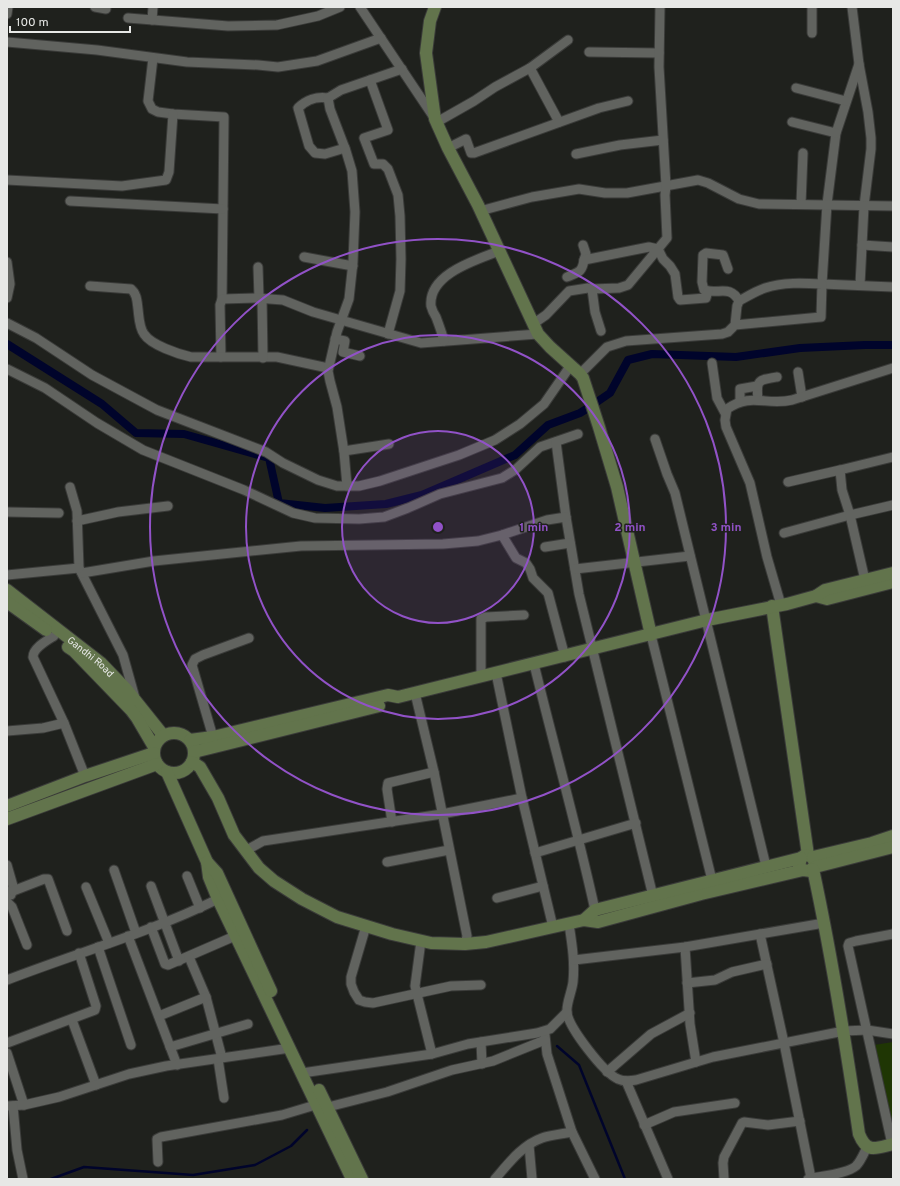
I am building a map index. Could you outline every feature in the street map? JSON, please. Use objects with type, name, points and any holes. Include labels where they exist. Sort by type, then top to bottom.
[{"type":"main road","points":[[435,7],[430,21],[426,53],[436,121],[536,329],[550,347],[581,376],[598,423],[617,487],[651,635]]},
{"type":"main road","points":[[167,772],[178,772],[184,770],[193,757],[388,704],[398,697],[592,650],[707,620],[816,596],[825,590],[893,573]]},
{"type":"main road","points":[[816,596],[828,599],[893,582]]},
{"type":"main road","name":"Gandhi Road","points":[[7,590],[101,663],[134,706],[163,735]]},
{"type":"main road","points":[[7,602],[74,651],[134,706],[137,718],[161,768],[167,772],[207,862],[209,877],[218,899],[290,1048],[324,1105],[362,1179]]},
{"type":"main road","points":[[776,605],[809,863],[824,923],[844,1031],[859,1134],[862,1142],[867,1147],[872,1148],[891,1146]]},
{"type":"main road","points":[[190,740],[213,737],[388,695],[398,697]]},
{"type":"main road","points":[[155,754],[159,738],[163,735],[174,732],[186,736],[190,740],[193,757],[218,798],[234,835],[259,868],[274,881],[337,917],[392,934],[431,943],[465,944],[486,942],[570,924],[584,920],[596,910],[766,866],[809,863],[893,847]]},
{"type":"main road","points":[[7,806],[85,776],[155,754]]},
{"type":"main road","points":[[7,819],[155,754]]},
{"type":"main road","points":[[584,920],[598,922],[701,894],[809,863],[893,836]]},
{"type":"main road","points":[[207,862],[217,873],[306,1073]]},
{"type":"main road","points":[[324,1105],[352,1179]]},
{"type":"street","points":[[7,14],[8,7]]},
{"type":"street","points":[[95,7],[106,9]]},
{"type":"street","points":[[152,20],[153,7]]},
{"type":"street","points":[[128,18],[228,26],[277,25],[318,16],[340,7]]},
{"type":"street","points":[[360,7],[436,121],[474,101],[495,87],[530,68],[568,40]]},
{"type":"street","points":[[222,299],[260,298],[283,300],[313,312],[421,343],[536,329],[546,315],[569,291],[588,288],[624,287],[667,238],[666,186],[660,102],[660,7]]},
{"type":"street","points":[[812,7],[812,33]]},
{"type":"street","points":[[852,7],[859,64],[868,112],[871,138],[864,206],[860,285]]},
{"type":"street","points":[[7,42],[97,50],[187,62],[278,67],[317,61],[381,38]]},
{"type":"street","points":[[589,52],[659,53]]},
{"type":"street","points":[[153,58],[148,101],[152,109],[158,112],[173,114],[224,117],[222,299],[220,306],[221,357]]},
{"type":"street","points":[[735,325],[821,317],[827,204],[836,133],[859,64]]},
{"type":"street","points":[[530,68],[559,122]]},
{"type":"street","points":[[345,148],[325,154],[315,153],[309,146],[298,108],[303,103],[320,97],[328,98],[341,90],[402,70]]},
{"type":"street","points":[[370,80],[388,130],[364,138],[374,164],[383,164],[388,169],[398,195],[400,216],[400,291],[388,334]]},
{"type":"street","points":[[796,88],[846,101]]},
{"type":"street","points":[[328,98],[330,110],[345,148],[352,171],[355,212],[353,266],[349,298],[340,320],[328,368],[337,407],[344,451],[347,486]]},
{"type":"street","points":[[448,148],[466,139],[471,152],[474,153],[599,108],[628,101]]},
{"type":"street","points":[[7,180],[122,186],[166,180],[169,172],[173,114]]},
{"type":"street","points":[[792,122],[836,133]]},
{"type":"street","points":[[576,154],[663,140]]},
{"type":"street","points":[[801,204],[803,153]]},
{"type":"street","points":[[480,211],[532,197],[579,188],[605,193],[627,194],[698,180],[708,183],[739,199],[759,204],[893,206]]},
{"type":"street","points":[[70,201],[223,209]]},
{"type":"street","points":[[567,277],[580,272],[583,268],[586,254],[583,245]]},
{"type":"street","points":[[862,245],[893,247]]},
{"type":"street","points":[[584,260],[649,247],[658,249]]},
{"type":"street","points":[[658,249],[663,259],[675,274],[678,297],[680,300],[703,299],[706,298],[708,291]]},
{"type":"street","points":[[444,341],[431,308],[431,299],[434,288],[444,278],[457,269],[499,251]]},
{"type":"street","points":[[581,376],[607,347],[626,341],[722,334],[728,332],[735,325],[739,300],[736,294],[732,292],[704,290],[702,282],[703,255],[706,253],[723,255],[728,269]]},
{"type":"street","points":[[304,256],[353,266]]},
{"type":"street","points":[[7,262],[10,284],[7,298]]},
{"type":"street","points":[[258,267],[264,358]]},
{"type":"street","points":[[739,300],[766,287],[797,283],[893,287]]},
{"type":"street","points":[[90,286],[131,289],[135,292],[137,297],[140,325],[143,333],[147,338],[179,354],[191,357],[285,358],[328,368]]},
{"type":"street","points":[[592,289],[595,312],[601,331]]},
{"type":"street","points":[[7,323],[36,338],[92,375],[157,410],[266,452],[283,463],[318,480],[337,486],[359,486],[380,481],[459,456],[495,440],[520,424],[544,404],[570,365]]},
{"type":"street","points":[[335,339],[345,341],[343,352],[360,356]]},
{"type":"street","points":[[712,363],[717,398],[725,413]]},
{"type":"street","points":[[776,605],[767,557],[750,483],[726,427],[725,413],[727,409],[740,401],[758,400],[785,402],[835,385],[893,368]]},
{"type":"street","points":[[7,369],[45,388],[97,423],[143,450],[244,490],[293,514],[315,518],[359,520],[384,516],[408,508],[440,494],[502,478],[515,470],[540,448],[578,434]]},
{"type":"street","points":[[798,372],[802,397]]},
{"type":"street","points":[[740,401],[740,389],[757,386],[763,380],[777,377]]},
{"type":"street","points":[[757,386],[758,400]]},
{"type":"street","points":[[655,439],[675,493],[766,866]]},
{"type":"street","points":[[556,442],[570,543],[592,650],[653,896]]},
{"type":"street","points":[[344,451],[389,444]]},
{"type":"street","points":[[788,482],[893,457]]},
{"type":"street","points":[[840,470],[842,490],[850,515],[865,580]]},
{"type":"street","points":[[70,487],[77,511],[80,570],[123,655],[134,706]]},
{"type":"street","points":[[784,533],[893,505]]},
{"type":"street","points":[[77,521],[118,512],[168,506]]},
{"type":"street","points":[[7,512],[59,514]]},
{"type":"street","points":[[7,575],[80,570],[301,546],[443,544],[478,541],[502,535],[547,520],[566,517]]},
{"type":"street","points":[[502,535],[516,558],[526,563],[533,578],[548,593],[565,656]]},
{"type":"street","points":[[545,547],[570,543]]},
{"type":"street","points":[[575,569],[690,556]]},
{"type":"street","points":[[481,676],[481,619],[486,617],[524,615]]},
{"type":"street","points":[[651,635],[712,880]]},
{"type":"street","points":[[54,636],[36,650],[34,657],[64,722],[85,776]]},
{"type":"street","points":[[213,737],[192,665],[195,660],[203,655],[249,638]]},
{"type":"street","points":[[534,664],[596,910]]},
{"type":"street","points":[[496,673],[522,798],[553,927]]},
{"type":"street","points":[[415,693],[434,772],[467,936],[465,944]]},
{"type":"street","points":[[7,731],[43,728],[64,722]]},
{"type":"street","points":[[392,822],[387,789],[388,783],[434,772]]},
{"type":"street","points":[[245,851],[263,841],[442,814],[522,798]]},
{"type":"street","points":[[535,853],[636,823]]},
{"type":"street","points":[[388,862],[449,850]]},
{"type":"street","points":[[7,865],[13,886],[13,891],[7,902],[12,907],[27,945]]},
{"type":"street","points":[[114,870],[132,934],[158,1016],[177,1064]]},
{"type":"street","points":[[187,876],[200,908]]},
{"type":"street","points":[[13,891],[44,879],[48,880],[67,931]]},
{"type":"street","points":[[151,886],[179,961]]},
{"type":"street","points":[[497,898],[543,886]]},
{"type":"street","points":[[86,887],[109,943]]},
{"type":"street","points":[[7,980],[165,922],[218,899]]},
{"type":"street","points":[[574,960],[685,947],[824,923]]},
{"type":"street","points":[[570,924],[574,960],[573,984],[567,1012],[572,1025],[583,1044],[607,1072],[619,1080],[636,1080],[713,1057],[844,1031],[867,1030],[893,1034]]},
{"type":"street","points":[[366,926],[351,977],[354,992],[359,1000],[373,1003],[459,985],[481,985]]},
{"type":"street","points":[[151,927],[165,964],[168,965],[236,936]]},
{"type":"street","points":[[760,934],[800,1121],[809,1179],[854,1168],[860,1161],[867,1147]]},
{"type":"street","points":[[891,1146],[848,946],[849,943],[856,940],[893,934]]},
{"type":"street","points":[[421,941],[415,986],[432,1054]]},
{"type":"street","points":[[98,947],[131,1045]]},
{"type":"street","points":[[685,947],[687,983],[696,1062]]},
{"type":"street","points":[[7,1043],[72,1020],[95,1010],[96,1006],[79,953]]},
{"type":"street","points":[[189,957],[206,997],[216,1033],[224,1098]]},
{"type":"street","points":[[687,983],[715,980],[732,972],[767,964]]},
{"type":"street","points":[[158,1016],[206,997]]},
{"type":"street","points":[[158,1162],[157,1139],[161,1137],[282,1115],[387,1092],[456,1069],[482,1064],[502,1057],[545,1036],[550,1028],[567,1012]]},
{"type":"street","points":[[607,1072],[651,1034],[690,1013]]},
{"type":"street","points":[[72,1020],[96,1085]]},
{"type":"street","points":[[170,1047],[248,1024]]},
{"type":"street","points":[[306,1073],[432,1054],[468,1044],[545,1036]]},
{"type":"street","points":[[545,1036],[551,1067],[572,1132],[595,1179]]},
{"type":"street","points":[[481,1042],[482,1064]]},
{"type":"street","points":[[22,1179],[10,1106],[24,1105],[58,1097],[129,1074],[177,1064],[290,1048]]},
{"type":"street","points":[[7,1053],[24,1105]]},
{"type":"street","points":[[626,1081],[668,1179]]},
{"type":"street","points":[[644,1125],[674,1112],[735,1103]]},
{"type":"street","points":[[724,1179],[724,1158],[744,1122],[768,1125],[800,1121]]},
{"type":"street","points":[[495,1179],[519,1152],[529,1145],[541,1138],[572,1132]]},
{"type":"street","points":[[529,1145],[532,1179]]},
{"type":"green space","points":[[893,1042],[893,1126],[891,1126],[874,1045]]},
{"type":"waterway","points":[[7,344],[102,404],[136,433],[184,434],[269,458],[279,503],[325,508],[386,504],[422,495],[515,455],[548,425],[580,413],[610,393],[628,360],[652,354],[736,357],[800,348],[893,345]]},
{"type":"waterway","points":[[557,1046],[579,1065],[625,1179]]},
{"type":"waterway","points":[[51,1179],[84,1167],[193,1175],[255,1165],[291,1146],[307,1130]]}]
